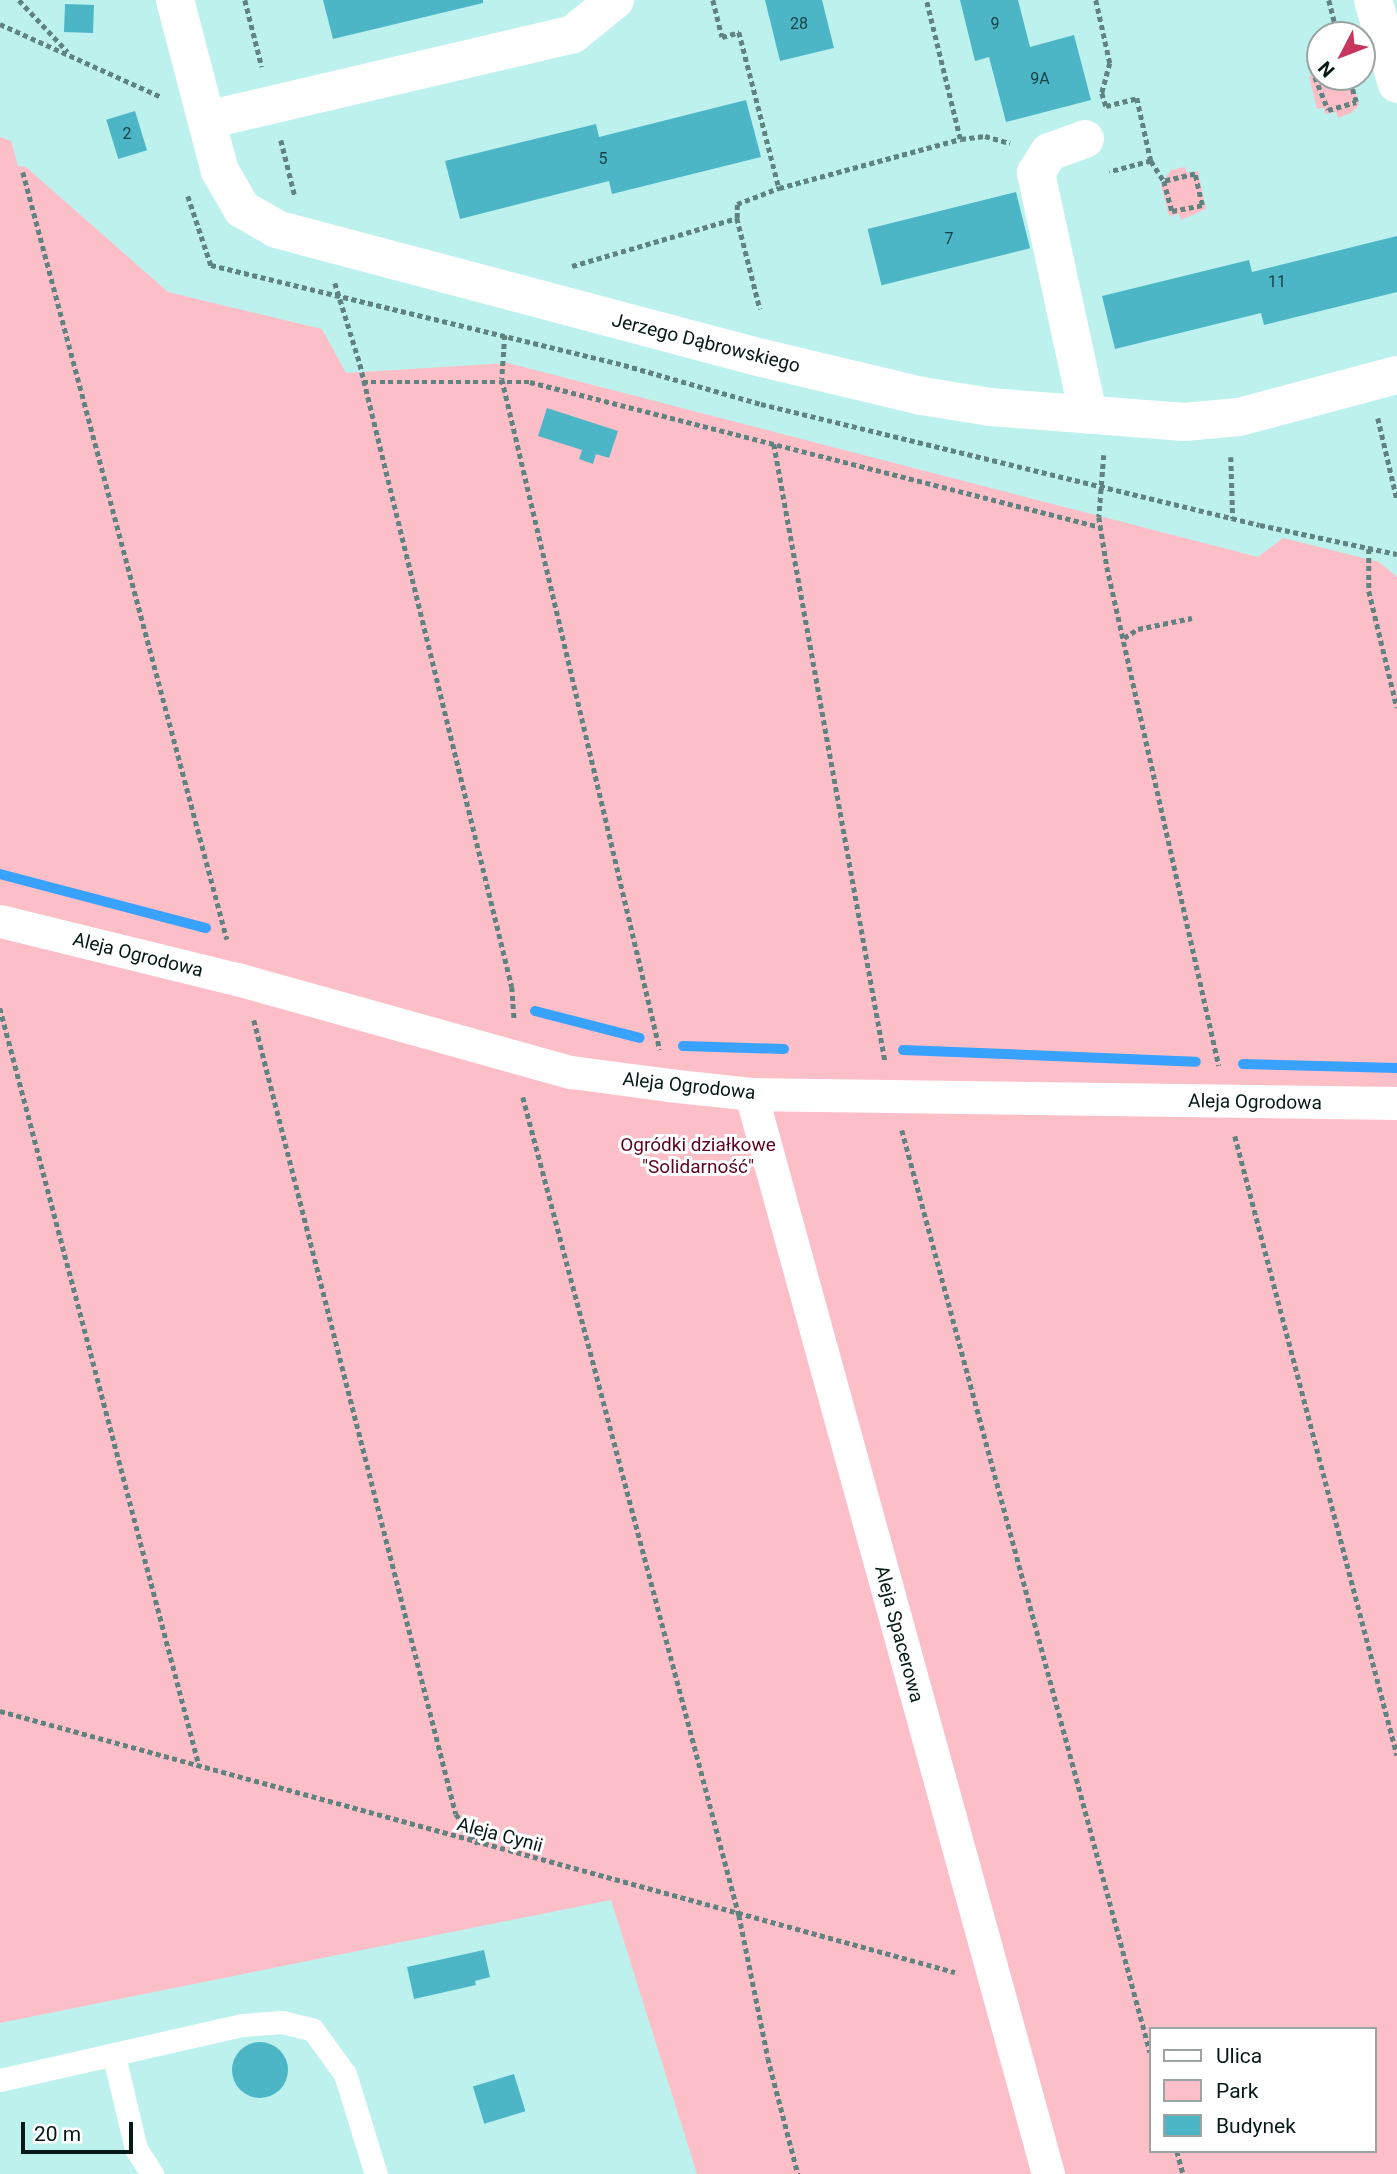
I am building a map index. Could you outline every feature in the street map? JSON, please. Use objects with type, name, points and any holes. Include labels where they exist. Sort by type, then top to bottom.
[{"type":"street","name":"Jerzego Dąbrowskiego","points":[[175,0],[220,171],[242,209],[276,229],[642,328],[922,396],[1184,422],[1239,417],[1383,379]]},
{"type":"street","points":[[207,120],[573,34],[615,0]]},
{"type":"street","points":[[1373,0],[1397,84]]},
{"type":"street","points":[[1085,139],[1049,152],[1036,173],[1088,414]]},
{"type":"street","name":"Aleja Ogrodowa","points":[[0,921],[237,979],[571,1072],[668,1085],[751,1094],[1397,1103]]},
{"type":"street","name":"Aleja Spacerowa","points":[[751,1094],[993,1982],[1048,2174]]},
{"type":"lane","points":[[0,2080],[242,2025],[282,2022],[313,2030],[345,2074],[376,2174]]},
{"type":"lane","points":[[114,2056],[136,2149],[152,2174]]},
{"type":"path","points":[[19,0],[71,55]]},
{"type":"path","points":[[713,0],[722,37],[739,32],[779,188]]},
{"type":"path","points":[[926,0],[960,139]]},
{"type":"path","points":[[1096,0],[1110,63],[1102,93],[1106,106],[1137,98],[1151,161],[1164,181],[1172,211],[1202,205],[1195,174],[1164,181]]},
{"type":"path","points":[[1329,0],[1334,21]]},
{"type":"path","points":[[0,24],[207,120]]},
{"type":"path","points":[[1321,91],[1328,110],[1356,102],[1353,91]]},
{"type":"path","points":[[760,309],[737,218],[737,205],[779,188],[960,139],[985,136],[1013,144],[1036,173]]},
{"type":"path","points":[[1109,172],[1151,161]]},
{"type":"path","points":[[564,268],[737,218]]},
{"type":"path","points":[[343,302],[512,987],[516,1057],[582,1332],[738,1915],[768,2057],[798,2174]]},
{"type":"path","points":[[504,340],[502,379],[668,1085]]},
{"type":"path","points":[[363,382],[502,379],[555,387],[1100,527]]},
{"type":"path","points":[[1383,379],[1397,499]]},
{"type":"path","points":[[774,444],[891,1094],[1148,2045]]},
{"type":"path","points":[[1099,517],[1102,485]]},
{"type":"path","points":[[1369,548],[1369,591],[1397,708]]},
{"type":"path","points":[[1124,638],[1139,629],[1192,618]]},
{"type":"path","points":[[0,1007],[199,1766]]},
{"type":"path","name":"Aleja Cynii","points":[[0,1711],[738,1915],[993,1982]]},
{"type":"path","points":[[1178,2153],[1183,2174]]},
{"type":"green space","points":[[1313,91],[1356,91],[1359,105],[1351,113],[1338,118],[1336,112],[1325,114],[1324,108],[1317,109]]},
{"type":"green space","name":"Ogródki działkowe \"Solidarność\"","points":[[0,137],[11,141],[18,166],[26,167],[168,292],[322,329],[346,373],[508,363],[1258,557],[1283,538],[1379,562],[1397,577],[1397,2174],[697,2174],[611,1900],[0,2023]]},
{"type":"green space","points":[[1185,167],[1187,173],[1198,171],[1206,209],[1181,220],[1179,214],[1169,216],[1161,185],[1171,170]]},
{"type":"building","points":[[323,0],[483,0],[483,3],[333,39]]},
{"type":"building","points":[[765,0],[822,0],[834,48],[780,61]]},
{"type":"building","points":[[960,0],[1018,0],[1030,47],[1074,35],[1091,100],[1006,122],[989,57],[975,61]]},
{"type":"building","points":[[65,4],[94,5],[93,33],[64,32]]},
{"type":"building","points":[[746,100],[761,157],[612,194],[609,181],[460,219],[445,161],[596,124],[599,137]]},
{"type":"building","points":[[135,111],[147,150],[118,159],[106,120]]},
{"type":"building","points":[[1016,192],[1030,248],[882,285],[868,229]]},
{"type":"building","points":[[1397,236],[1397,292],[1264,325],[1261,313],[1115,349],[1102,296],[1249,260],[1252,272]]},
{"type":"building","points":[[547,408],[618,431],[609,458],[596,454],[593,464],[579,459],[582,450],[538,436]]},
{"type":"building","points":[[484,1950],[490,1977],[475,1981],[476,1985],[414,1999],[407,1967]]},
{"type":"building","points":[[255,2042],[265,2042],[280,2050],[286,2059],[286,2081],[280,2090],[265,2098],[255,2098],[237,2086],[232,2075],[232,2065],[244,2047]]},
{"type":"building","points":[[514,2074],[525,2111],[484,2124],[473,2087]]},
{"type":"waterway","points":[[0,874],[206,928]]},
{"type":"waterway","points":[[535,1011],[640,1038]]},
{"type":"waterway","points":[[683,1046],[784,1049]]},
{"type":"waterway","points":[[903,1050],[1196,1062]]},
{"type":"waterway","points":[[1243,1064],[1397,1068]]}]
